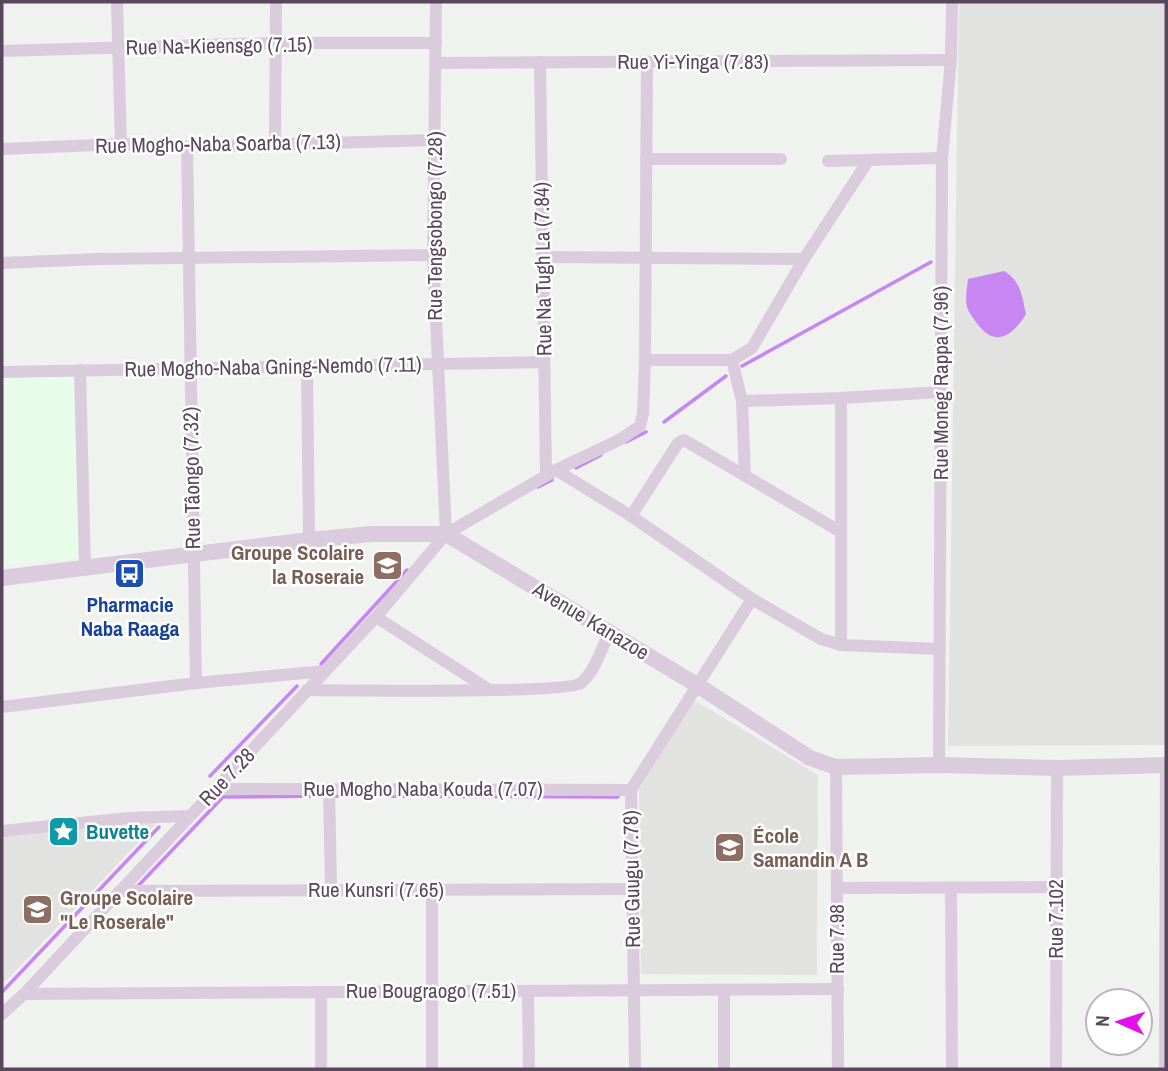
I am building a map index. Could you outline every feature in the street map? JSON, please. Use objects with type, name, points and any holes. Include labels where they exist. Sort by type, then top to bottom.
[{"type":"street","points":[[117,2],[121,144]]},
{"type":"street","points":[[275,144],[276,2]]},
{"type":"street","name":"Rue Tengsobongo (7.28)","points":[[436,2],[433,255],[446,534]]},
{"type":"street","name":"Rue Moneg Rappa (7.96)","points":[[939,765],[942,158],[951,60],[952,2]]},
{"type":"street","name":"Rue Na-Kieensgo (7.15)","points":[[2,51],[277,43],[436,43]]},
{"type":"street","name":"Rue Yi-Yinga (7.83)","points":[[436,63],[951,60]]},
{"type":"street","name":"Rue Na Tugh La (7.84)","points":[[540,62],[544,362],[551,473]]},
{"type":"street","points":[[647,62],[645,360],[732,360],[752,348],[804,259],[868,161]]},
{"type":"street","name":"Rue Mogho-Naba Soarba (7.13)","points":[[2,149],[121,144],[187,146],[434,140]]},
{"type":"street","name":"Rue Tâongo (7.32)","points":[[187,146],[196,682]]},
{"type":"street","points":[[828,161],[942,158]]},
{"type":"street","points":[[646,159],[781,159]]},
{"type":"street","points":[[2,263],[433,255]]},
{"type":"street","points":[[543,257],[804,259]]},
{"type":"street","name":"Rue 7.28","points":[[2,1014],[24,994],[376,617],[446,534],[551,473],[621,439],[640,426],[645,360]]},
{"type":"street","points":[[732,360],[742,401],[745,475]]},
{"type":"street","name":"Rue Mogho-Naba Gning-Nemdo (7.11)","points":[[2,372],[544,362]]},
{"type":"street","points":[[307,366],[309,540]]},
{"type":"street","points":[[80,370],[85,567]]},
{"type":"street","points":[[742,401],[941,391]]},
{"type":"street","points":[[841,398],[841,645]]},
{"type":"street","points":[[631,516],[681,440],[687,441],[841,532]]},
{"type":"street","points":[[551,473],[631,516],[752,599],[808,632],[841,645],[940,649]]},
{"type":"street","points":[[2,578],[309,540],[371,534],[446,534]]},
{"type":"street","name":"Avenue Kanazoe","points":[[446,534],[610,631],[810,758],[836,768],[1166,765]]},
{"type":"street","name":"Rue Guugu (7.78)","points":[[635,1069],[631,790],[752,599]]},
{"type":"street","points":[[376,617],[489,690]]},
{"type":"street","points":[[307,690],[489,690],[579,685],[588,676],[610,631]]},
{"type":"street","points":[[2,707],[196,682],[325,671]]},
{"type":"street","points":[[1166,765],[1166,1069]]},
{"type":"street","name":"Rue 7.98","points":[[836,768],[838,1069]]},
{"type":"street","name":"Rue 7.102","points":[[1056,1069],[1057,768]]},
{"type":"street","points":[[329,788],[331,890]]},
{"type":"street","name":"Rue Mogho Naba Kouda (7.07)","points":[[215,789],[631,790]]},
{"type":"street","points":[[2,831],[129,818],[189,816]]},
{"type":"street","points":[[837,888],[1055,887]]},
{"type":"street","points":[[951,888],[952,1069]]},
{"type":"street","name":"Rue Kunsri (7.65)","points":[[120,891],[632,889]]},
{"type":"street","points":[[432,890],[432,1069]]},
{"type":"street","name":"Rue Bougraogo (7.51)","points":[[24,994],[838,989]]},
{"type":"street","points":[[528,991],[528,1069]]},
{"type":"street","points":[[724,991],[724,1069]]},
{"type":"street","points":[[321,992],[321,1069]]},
{"type":"shaded area","points":[[959,2],[1166,2],[1166,745],[948,746]]},
{"type":"shaded area","points":[[1004,271],[1017,284],[1026,314],[1011,332],[999,337],[986,333],[976,322],[967,307],[966,293],[968,279]]},
{"type":"shaded area","points":[[77,372],[80,557],[2,565],[2,375]]},
{"type":"shaded area","points":[[694,700],[818,775],[817,975],[641,974],[639,790]]},
{"type":"shaded area","name":"Groupe Scolaire \"Le Roserale\"","points":[[154,820],[157,823],[2,985],[2,836]]},
{"type":"waterway","points":[[742,366],[931,262]]},
{"type":"waterway","points":[[664,422],[726,376]]},
{"type":"waterway","points":[[626,442],[646,432]]},
{"type":"waterway","points":[[576,468],[601,455]]},
{"type":"waterway","points":[[538,487],[552,480]]},
{"type":"waterway","points":[[321,664],[407,570]]},
{"type":"waterway","points":[[210,776],[297,686]]},
{"type":"waterway","points":[[137,887],[223,797],[325,796]]},
{"type":"waterway","points":[[333,796],[618,797]]},
{"type":"waterway","points":[[2,992],[159,827]]},
{"type":"place","name":"Groupe Scolaire la Roseraie","points":[[387,565]]},
{"type":"place","name":"Pharmacie Naba Raaga","points":[[130,573]]},
{"type":"place","name":"Buvette","points":[[63,832]]},
{"type":"place","name":"École Samandin A B","points":[[730,848]]},
{"type":"place","name":"Groupe Scolaire \"Le Roserale\"","points":[[37,910]]}]
